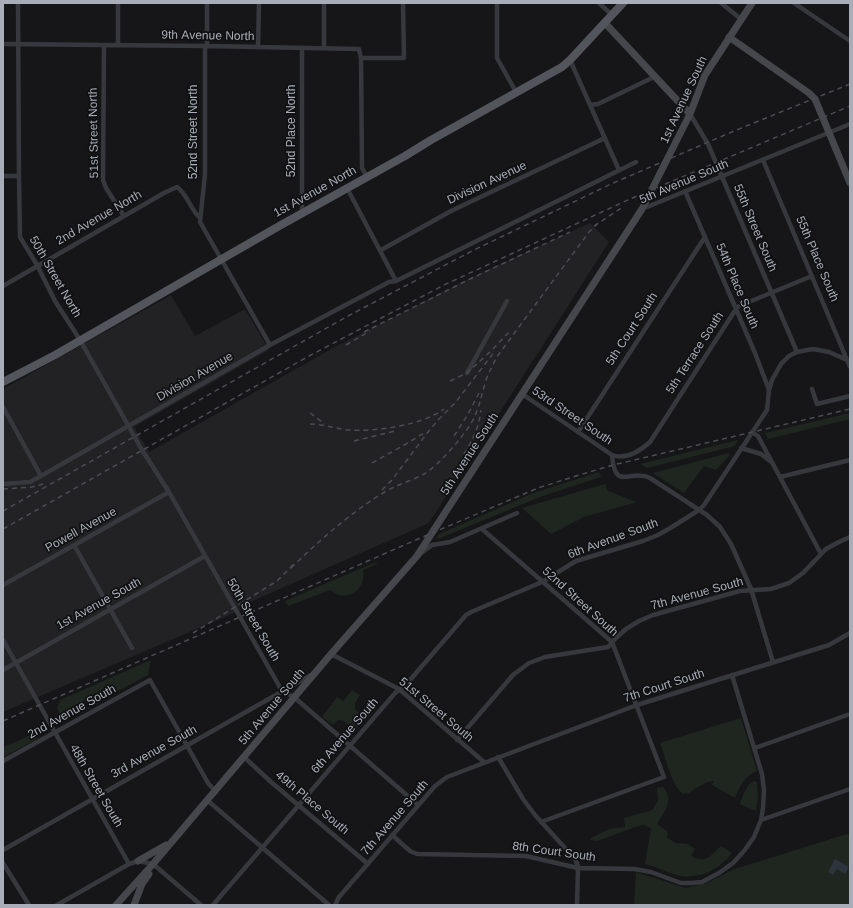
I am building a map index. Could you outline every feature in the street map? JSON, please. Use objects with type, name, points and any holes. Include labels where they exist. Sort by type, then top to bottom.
[{"type":"main road","name":"1st Avenue North","points":[[3,382],[80,340],[562,67],[623,3]]},
{"type":"street","name":"50th Street North","points":[[18,3],[18,176],[20,237],[128,426]]},
{"type":"street","points":[[118,3],[118,45]]},
{"type":"street","name":"52nd Street North","points":[[207,3],[206,174],[200,222],[270,345]]},
{"type":"street","points":[[258,47],[259,3]]},
{"type":"street","points":[[324,3],[324,48]]},
{"type":"street","points":[[367,177],[362,168],[361,58],[404,58],[403,3]]},
{"type":"street","points":[[497,3],[496,58],[516,92]]},
{"type":"street","points":[[598,3],[612,15]]},
{"type":"street","points":[[721,3],[741,19]]},
{"type":"street","name":"1st Avenue South","points":[[642,209],[690,114],[705,74],[728,37],[752,3]]},
{"type":"street","points":[[794,3],[850,42]]},
{"type":"street","points":[[605,23],[690,114]]},
{"type":"street","points":[[728,37],[815,99],[850,183]]},
{"type":"street","name":"9th Avenue North","points":[[3,44],[359,49],[361,58]]},
{"type":"street","name":"51st Street North","points":[[104,45],[103,180],[106,188],[124,216]]},
{"type":"street","name":"52nd Place North","points":[[302,48],[302,213]]},
{"type":"street","points":[[570,60],[619,170]]},
{"type":"street","points":[[590,105],[598,104],[654,77]]},
{"type":"street","name":"55th Street South","points":[[690,114],[708,144],[797,352]]},
{"type":"street","name":"5th Avenue South","points":[[116,905],[417,556],[642,209],[850,124]]},
{"type":"street","name":"Division Avenue","points":[[381,250],[451,211],[605,138]]},
{"type":"street","name":"55th Place South","points":[[762,160],[850,367]]},
{"type":"street","name":"Division Avenue","points":[[3,484],[30,482],[270,345],[389,282],[396,280],[636,162]]},
{"type":"street","points":[[3,176],[18,176]]},
{"type":"street","name":"52nd Street North","points":[[164,193],[177,187],[182,191],[195,214],[200,218]]},
{"type":"street","points":[[347,188],[396,280]]},
{"type":"street","name":"54th Place South","points":[[685,191],[769,390]]},
{"type":"street","name":"2nd Avenue North","points":[[3,286],[164,193]]},
{"type":"street","name":"5th Court South","points":[[578,432],[704,237]]},
{"type":"street","name":"5th Terrace South","points":[[612,455],[622,457],[630,455],[642,449],[650,442],[739,306],[812,276]]},
{"type":"street","points":[[467,373],[507,301]]},
{"type":"street","points":[[797,352],[813,349],[828,352],[847,360]]},
{"type":"street","name":"6th Avenue South","points":[[213,905],[399,689],[404,687],[468,614],[542,582],[581,559],[643,541],[658,535],[699,510],[767,410],[769,390],[772,380],[781,364],[789,356],[797,352]]},
{"type":"street","points":[[812,389],[817,404],[850,396]]},
{"type":"street","name":"53rd Street South","points":[[522,394],[612,455],[613,466],[615,471],[620,476],[648,476],[699,510],[720,527],[731,544],[750,589],[774,662]]},
{"type":"street","points":[[3,407],[41,476]]},
{"type":"street","name":"50th Street South","points":[[128,426],[169,492],[282,691]]},
{"type":"street","points":[[752,432],[758,436],[821,554]]},
{"type":"street","points":[[741,448],[761,454],[772,464]]},
{"type":"street","points":[[780,477],[850,460]]},
{"type":"street","name":"Powell Avenue","points":[[3,584],[169,492]]},
{"type":"street","points":[[417,556],[432,545],[450,542],[517,513]]},
{"type":"street","name":"52nd Street South","points":[[482,529],[612,642],[664,777],[541,822]]},
{"type":"street","name":"7th Avenue South","points":[[457,740],[513,675],[524,667],[545,657],[603,648],[609,645],[632,625],[653,615],[740,590],[771,589],[789,583],[800,576],[832,545],[850,537]]},
{"type":"street","points":[[74,545],[132,648]]},
{"type":"street","name":"1st Avenue South","points":[[3,670],[205,556]]},
{"type":"street","name":"7th Court South","points":[[484,762],[637,705],[829,645],[850,633]]},
{"type":"street","name":"48th Street South","points":[[3,640],[129,864]]},
{"type":"street","name":"51st Street South","points":[[331,654],[399,689],[484,762]]},
{"type":"street","name":"3rd Avenue South","points":[[3,850],[316,673]]},
{"type":"street","points":[[732,675],[755,748],[764,784],[764,802],[761,820],[850,789]]},
{"type":"street","name":"2nd Avenue South","points":[[3,761],[150,680],[187,745]]},
{"type":"street","points":[[282,691],[294,698],[418,805]]},
{"type":"street","points":[[755,748],[850,714]]},
{"type":"street","points":[[187,745],[208,783],[215,791]]},
{"type":"street","name":"49th Place South","points":[[244,757],[271,782],[368,864]]},
{"type":"street","points":[[498,757],[523,799],[541,822],[574,857],[578,868],[577,905]]},
{"type":"street","name":"7th Avenue South","points":[[336,905],[339,897],[435,786],[452,774],[484,762]]},
{"type":"street","points":[[207,800],[234,825],[329,905]]},
{"type":"street","name":"8th Court South","points":[[392,835],[410,851],[417,854],[526,856],[578,868],[634,869],[650,872],[681,883],[691,884],[702,882],[719,873],[739,857],[751,840],[761,820]]},
{"type":"street","points":[[57,905],[129,864],[138,861],[170,843]]},
{"type":"street","points":[[138,861],[152,865],[200,905]]},
{"type":"street","points":[[3,863],[28,905]]},
{"type":"street","name":"5th Avenue South","points":[[134,905],[138,893],[152,865]]},
{"type":"street","points":[[138,893],[138,905]]},
{"type":"shaded area","points":[[590,223],[609,242],[429,523],[239,607],[241,610],[3,712],[3,389],[171,295],[195,336],[245,309],[269,350],[134,427],[149,452],[333,348],[472,277]]},
{"type":"shaded area","points":[[850,413],[850,419],[768,439],[765,433]]},
{"type":"shaded area","points":[[738,440],[735,446],[647,468],[640,464]]},
{"type":"shaded area","points":[[729,453],[729,456],[716,470],[704,466],[684,493],[653,473]]},
{"type":"shaded area","points":[[599,472],[601,477],[540,497],[438,539],[437,537],[439,534],[536,492]]},
{"type":"shaded area","points":[[605,484],[608,491],[637,502],[584,517],[551,534],[522,508]]},
{"type":"shaded area","points":[[376,562],[377,564],[363,570],[363,580],[361,585],[354,593],[350,595],[338,595],[330,590],[288,606],[285,601]]},
{"type":"shaded area","points":[[151,660],[148,675],[103,699],[98,693],[95,693],[65,713],[60,714],[57,708],[60,700]]},
{"type":"shaded area","points":[[352,690],[360,695],[355,703],[355,709],[366,718],[354,731],[344,721],[338,720],[333,725],[322,717],[337,697],[343,701]]},
{"type":"shaded area","points":[[741,718],[757,771],[746,779],[735,798],[712,785],[714,781],[703,784],[688,794],[683,794],[675,785],[660,743]]},
{"type":"shaded area","points":[[34,733],[37,739],[3,757],[3,747]]},
{"type":"shaded area","points":[[754,781],[757,782],[758,795],[756,811],[740,804],[747,787]]},
{"type":"shaded area","points":[[663,787],[668,797],[668,801],[667,806],[657,824],[668,832],[667,838],[676,843],[688,844],[695,849],[691,856],[700,859],[708,858],[721,846],[732,853],[722,864],[710,872],[688,877],[676,875],[645,864],[651,828],[644,825],[597,841],[590,840],[591,838],[609,829],[625,827],[624,818],[652,810],[658,801],[657,788]]},
{"type":"shaded area","points":[[850,833],[850,905],[634,905],[636,872],[686,888],[707,883],[732,870]]},
{"type":"shaded area","points":[[835,859],[849,867],[845,874],[837,869],[833,875],[828,872]]},
{"type":"railway","points":[[3,511],[348,316],[474,250],[611,184],[734,131],[850,84]]},
{"type":"railway","points":[[3,529],[309,356],[444,285],[630,199],[850,106]]},
{"type":"railway","points":[[594,226],[623,207]]},
{"type":"railway","points":[[291,568],[324,538],[370,501],[388,490],[424,474],[449,452],[473,420],[478,409],[486,380],[496,358],[589,232],[598,223]]},
{"type":"railway","points":[[364,332],[470,279],[570,232]]},
{"type":"railway","points":[[346,345],[370,331]]},
{"type":"railway","points":[[450,381],[467,373],[510,331]]},
{"type":"railway","points":[[382,490],[392,480],[428,432],[455,403],[495,351]]},
{"type":"railway","points":[[454,436],[479,393]]},
{"type":"railway","points":[[310,424],[349,430],[372,430],[412,423],[435,415],[444,409]]},
{"type":"railway","points":[[3,721],[538,488],[613,465],[850,409]]},
{"type":"railway","points":[[464,454],[475,433],[481,410]]},
{"type":"railway","points":[[310,413],[325,424]]},
{"type":"railway","points":[[354,441],[395,431]]},
{"type":"railway","points":[[372,463],[424,433]]},
{"type":"railway","points":[[3,489],[32,487],[43,484]]},
{"type":"railway","points":[[193,633],[277,581],[295,563]]}]
